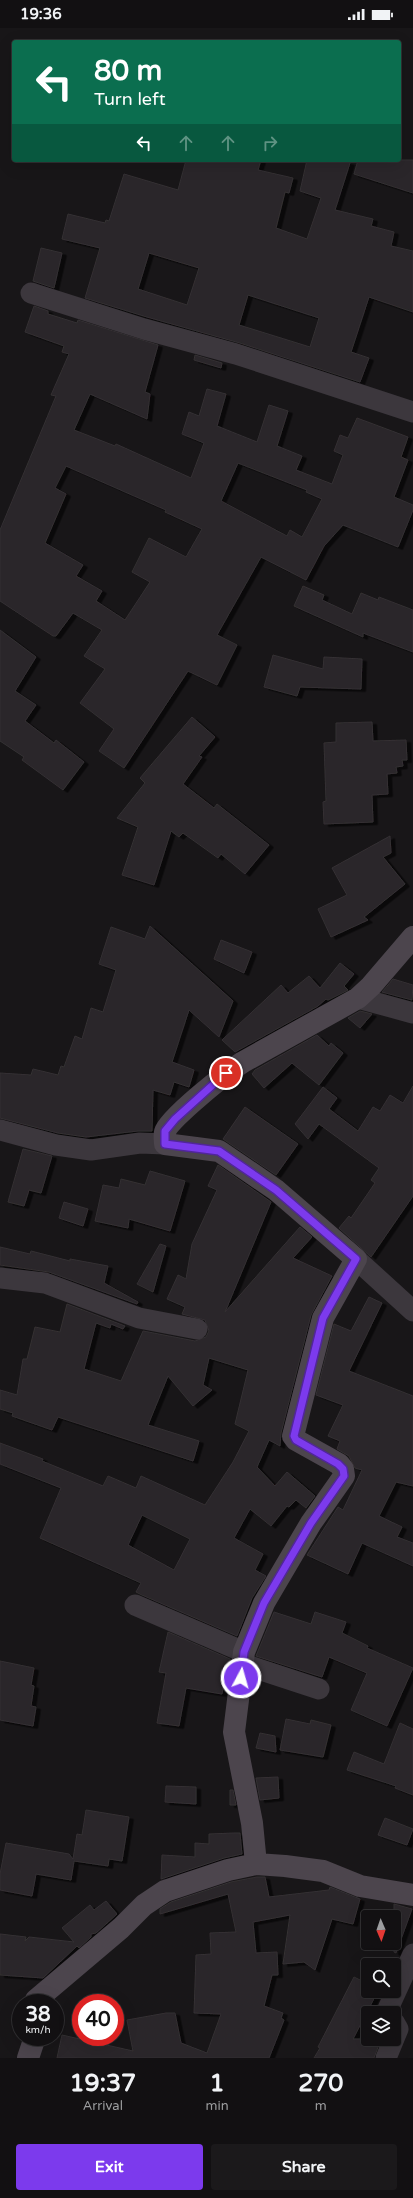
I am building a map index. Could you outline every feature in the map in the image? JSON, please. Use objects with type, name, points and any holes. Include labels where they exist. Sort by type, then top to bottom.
[{"type":"street","points":[[31,293],[144,329],[236,354],[413,412]]},
{"type":"street","points":[[165,1144],[165,1131],[175,1119],[226,1073],[302,1028],[358,998],[371,986],[413,937]]},
{"type":"street","points":[[358,998],[413,1014]]},
{"type":"street","points":[[0,1130],[56,1145],[92,1150],[140,1143],[165,1144],[219,1151],[276,1190],[411,1306]]},
{"type":"street","points":[[256,1864],[252,1823],[234,1732],[244,1658],[264,1603],[311,1523],[344,1476],[343,1469],[338,1464],[296,1440],[294,1436],[323,1318],[356,1259]]},
{"type":"street","points":[[0,1278],[45,1283],[140,1318],[197,1329]]},
{"type":"street","points":[[135,1605],[244,1658],[319,1689]]},
{"type":"street","points":[[43,1994],[121,1928],[144,1905],[165,1891],[228,1870],[256,1864],[323,1872],[360,1886],[413,1895]]},
{"type":"street","points":[[389,2006],[413,1954]]},
{"type":"street","points":[[28,2058],[32,2046]]},
{"type":"street","points":[[386,2058],[391,2046]]},
{"type":"building","points":[[401,160],[413,160],[413,193],[354,174],[357,162],[401,162]]},
{"type":"building","points":[[185,162],[260,162],[258,170],[293,178],[289,193],[285,192],[276,228],[307,239],[321,198],[300,191],[307,162],[350,163],[335,210],[373,219],[371,226],[394,232],[391,246],[413,251],[413,312],[369,297],[351,352],[369,358],[360,382],[240,343],[85,298],[100,248],[62,239],[68,214],[105,223],[106,220],[109,221],[124,174],[178,190]],"holes":[[[149,253],[199,268],[187,305],[138,289]],[[248,295],[319,318],[310,347],[239,325]]]},
{"type":"building","points":[[41,248],[62,253],[54,288],[33,281]]},
{"type":"building","points":[[34,306],[48,311],[48,314],[77,323],[78,320],[158,345],[145,392],[150,394],[147,419],[90,394],[74,430],[115,446],[116,444],[191,478],[204,443],[182,434],[189,412],[199,416],[207,389],[226,394],[217,426],[257,442],[269,405],[288,411],[277,446],[302,456],[296,470],[332,484],[343,455],[334,451],[340,435],[348,438],[357,418],[408,437],[401,457],[408,460],[394,497],[413,505],[413,510],[398,547],[343,525],[324,546],[306,580],[261,557],[217,635],[237,645],[217,685],[188,671],[124,768],[99,751],[114,729],[80,703],[105,669],[84,656],[102,630],[73,613],[56,636],[53,636],[0,601],[0,530],[56,396],[51,395],[69,354],[62,352],[64,346],[25,332]],"holes":[[[238,463],[307,490],[306,492],[322,499],[302,537],[290,530],[287,536],[221,501]],[[66,466],[166,510],[165,512],[202,529],[186,557],[149,538],[132,572],[150,582],[125,620],[96,601],[102,591],[76,576],[83,565],[45,543],[66,494],[55,488]]]},
{"type":"building","points":[[195,355],[222,363],[221,368],[194,360]]},
{"type":"building","points":[[303,586],[324,595],[322,600],[352,614],[361,593],[378,600],[379,597],[413,610],[413,652],[363,633],[363,637],[294,606]]},
{"type":"building","points":[[0,630],[36,657],[15,691],[36,705],[25,721],[54,743],[56,740],[84,762],[63,790],[22,760],[24,757],[0,741]]},
{"type":"building","points":[[273,655],[323,669],[324,657],[362,659],[361,689],[300,687],[297,696],[264,687]]},
{"type":"building","points":[[192,717],[215,737],[199,756],[202,757],[183,784],[214,808],[217,804],[269,845],[245,874],[221,854],[218,858],[183,833],[179,837],[171,831],[154,885],[122,875],[138,827],[117,818],[145,783],[140,778]]},
{"type":"building","points":[[372,722],[373,741],[406,740],[407,760],[402,760],[403,766],[396,767],[397,773],[387,774],[388,794],[372,795],[373,822],[324,824],[323,802],[326,801],[324,743],[336,742],[336,723]]},
{"type":"building","points":[[390,836],[391,853],[383,857],[405,884],[364,917],[368,920],[331,937],[318,909],[347,895],[332,868]]},
{"type":"building","points":[[150,926],[233,1001],[219,1037],[189,1010],[172,1062],[194,1070],[189,1087],[174,1082],[170,1095],[153,1090],[152,1131],[138,1131],[86,1137],[58,1133],[0,1118],[0,1073],[31,1075],[33,1069],[58,1075],[61,1066],[64,1067],[75,1036],[82,1039],[91,1008],[103,1012],[116,970],[99,964],[111,927],[145,939]]},
{"type":"building","points":[[221,940],[252,952],[244,973],[214,959]]},
{"type":"building","points":[[340,963],[354,974],[344,986],[348,990],[328,1000],[326,999],[318,1006],[235,1052],[222,1040],[281,985],[288,993],[309,976],[320,988]]},
{"type":"building","points":[[393,979],[413,985],[412,1000],[382,992]]},
{"type":"building","points":[[360,1011],[372,1014],[360,1028],[348,1018]]},
{"type":"building","points":[[317,1035],[329,1046],[331,1043],[343,1053],[319,1085],[292,1063],[264,1088],[252,1074],[255,1070]]},
{"type":"building","points":[[413,1086],[413,1196],[371,1257],[339,1228],[349,1216],[351,1218],[375,1183],[371,1180],[379,1168],[319,1124],[308,1139],[295,1124],[323,1087],[337,1098],[329,1109],[358,1131],[373,1107],[380,1111],[390,1095],[403,1103]]},
{"type":"building","points":[[245,1107],[298,1144],[276,1175],[223,1139]]},
{"type":"building","points":[[23,1149],[52,1156],[41,1193],[29,1190],[24,1206],[8,1202]]},
{"type":"building","points":[[218,1165],[271,1202],[225,1312],[300,1227],[312,1237],[293,1258],[332,1276],[311,1315],[281,1433],[280,1446],[269,1440],[257,1467],[275,1486],[287,1472],[315,1496],[306,1508],[296,1500],[289,1507],[287,1506],[271,1526],[250,1509],[234,1538],[263,1554],[255,1570],[266,1576],[252,1598],[237,1636],[142,1595],[136,1592],[141,1583],[40,1538],[61,1488],[0,1464],[0,1443],[43,1459],[42,1461],[103,1486],[108,1476],[136,1488],[141,1476],[205,1505],[233,1462],[249,1431],[235,1424],[248,1370],[209,1358],[203,1385],[212,1390],[193,1406],[168,1376],[148,1425],[199,1441],[193,1461],[58,1417],[52,1430],[12,1416],[13,1413],[0,1409],[0,1390],[17,1395],[23,1359],[27,1359],[35,1327],[60,1332],[67,1304],[125,1326],[123,1329],[111,1324],[110,1328],[96,1323],[84,1369],[121,1381],[143,1331],[195,1341],[206,1337],[209,1331],[205,1320],[182,1314],[185,1307],[167,1299],[178,1275],[186,1279],[192,1244],[217,1190],[208,1186]],"holes":[[[142,1515],[190,1539],[174,1570],[128,1545]]]},
{"type":"building","points":[[150,1171],[185,1181],[170,1231],[129,1219],[128,1228],[95,1221],[103,1185],[119,1188],[121,1179],[145,1185]]},
{"type":"building","points":[[64,1202],[88,1209],[83,1226],[59,1218]]},
{"type":"building","points":[[160,1244],[166,1246],[153,1292],[137,1284]]},
{"type":"building","points":[[0,1247],[30,1254],[31,1251],[70,1261],[70,1259],[108,1266],[104,1283],[138,1302],[137,1304],[49,1272],[0,1265]]},
{"type":"building","points":[[369,1297],[382,1303],[349,1371],[413,1396],[413,1486],[396,1482],[379,1516],[402,1527],[397,1537],[413,1543],[413,1566],[362,1543],[348,1574],[307,1555],[338,1507],[343,1510],[362,1470],[355,1468],[349,1456],[337,1449],[340,1441],[328,1436],[343,1405],[316,1395],[334,1324],[351,1331]]},
{"type":"building","points":[[274,1612],[311,1624],[315,1612],[346,1622],[342,1633],[368,1646],[367,1648],[413,1668],[387,1726],[351,1710],[367,1673],[329,1657],[322,1677],[256,1656]]},
{"type":"building","points":[[168,1632],[230,1659],[229,1674],[226,1673],[222,1694],[186,1688],[179,1726],[157,1723],[166,1673],[159,1672]]},
{"type":"building","points":[[0,1661],[34,1668],[31,1685],[34,1686],[31,1706],[36,1707],[33,1726],[0,1720]]},
{"type":"building","points":[[286,1719],[310,1724],[311,1720],[331,1725],[323,1757],[280,1750]]},
{"type":"building","points":[[400,1723],[413,1729],[413,1795],[395,1788],[396,1786],[347,1770],[354,1752],[384,1764]]},
{"type":"building","points":[[260,1733],[275,1736],[276,1752],[256,1748]]},
{"type":"building","points":[[278,1777],[279,1798],[260,1800],[256,1778]]},
{"type":"building","points":[[166,1786],[196,1787],[196,1804],[165,1802]]},
{"type":"building","points":[[230,1790],[233,1790],[236,1805],[230,1805]]},
{"type":"building","points":[[86,1810],[129,1817],[122,1861],[109,1859],[108,1866],[74,1861],[71,1880],[36,1874],[32,1896],[0,1890],[0,1874],[6,1843],[69,1854],[73,1859],[77,1834],[82,1835]]},
{"type":"building","points":[[385,1818],[413,1829],[407,1845],[378,1835]]},
{"type":"building","points":[[240,1833],[242,1854],[224,1858],[161,1879],[162,1855],[195,1857],[195,1843],[209,1844],[209,1834]]},
{"type":"building","points":[[265,1877],[269,1897],[329,1890],[330,1887],[360,1899],[353,1924],[332,1919],[315,1970],[304,1962],[283,1964],[290,1915],[253,1922],[256,1953],[277,1952],[278,1975],[272,1975],[264,2006],[283,2013],[281,2018],[284,2020],[269,2058],[57,2058],[60,2046],[64,2046],[64,2035],[72,2037],[72,2046],[111,2046],[133,2051],[127,2020],[166,2013],[175,2013],[181,2043],[207,2053],[221,2014],[194,2013],[196,1955],[211,1954],[210,1933],[236,1932],[228,1894],[160,1914],[160,1909],[171,1902],[231,1882]]},
{"type":"building","points":[[106,1901],[117,1914],[96,1933],[91,1934],[91,1937],[79,1948],[77,1946],[43,1978],[0,1975],[0,1934],[26,1937],[25,1941],[29,1937],[74,1942],[62,1928],[90,1905],[94,1910]]},
{"type":"building","points":[[394,1904],[412,1909],[401,1939],[401,1910],[394,1910]]},
{"type":"building","points":[[354,1977],[361,1980],[361,1998],[374,1998],[370,2006],[361,2006],[361,2024],[353,2039],[361,2039],[361,2046],[378,2046],[374,2058],[314,2058],[320,2048],[318,2047]]},
{"type":"route","points":[[226,1073],[175,1119],[165,1131],[165,1144],[219,1151],[276,1190],[356,1259],[323,1318],[294,1436],[296,1440],[338,1464],[343,1469],[344,1476],[311,1523],[264,1603],[244,1652],[241,1678]]}]
